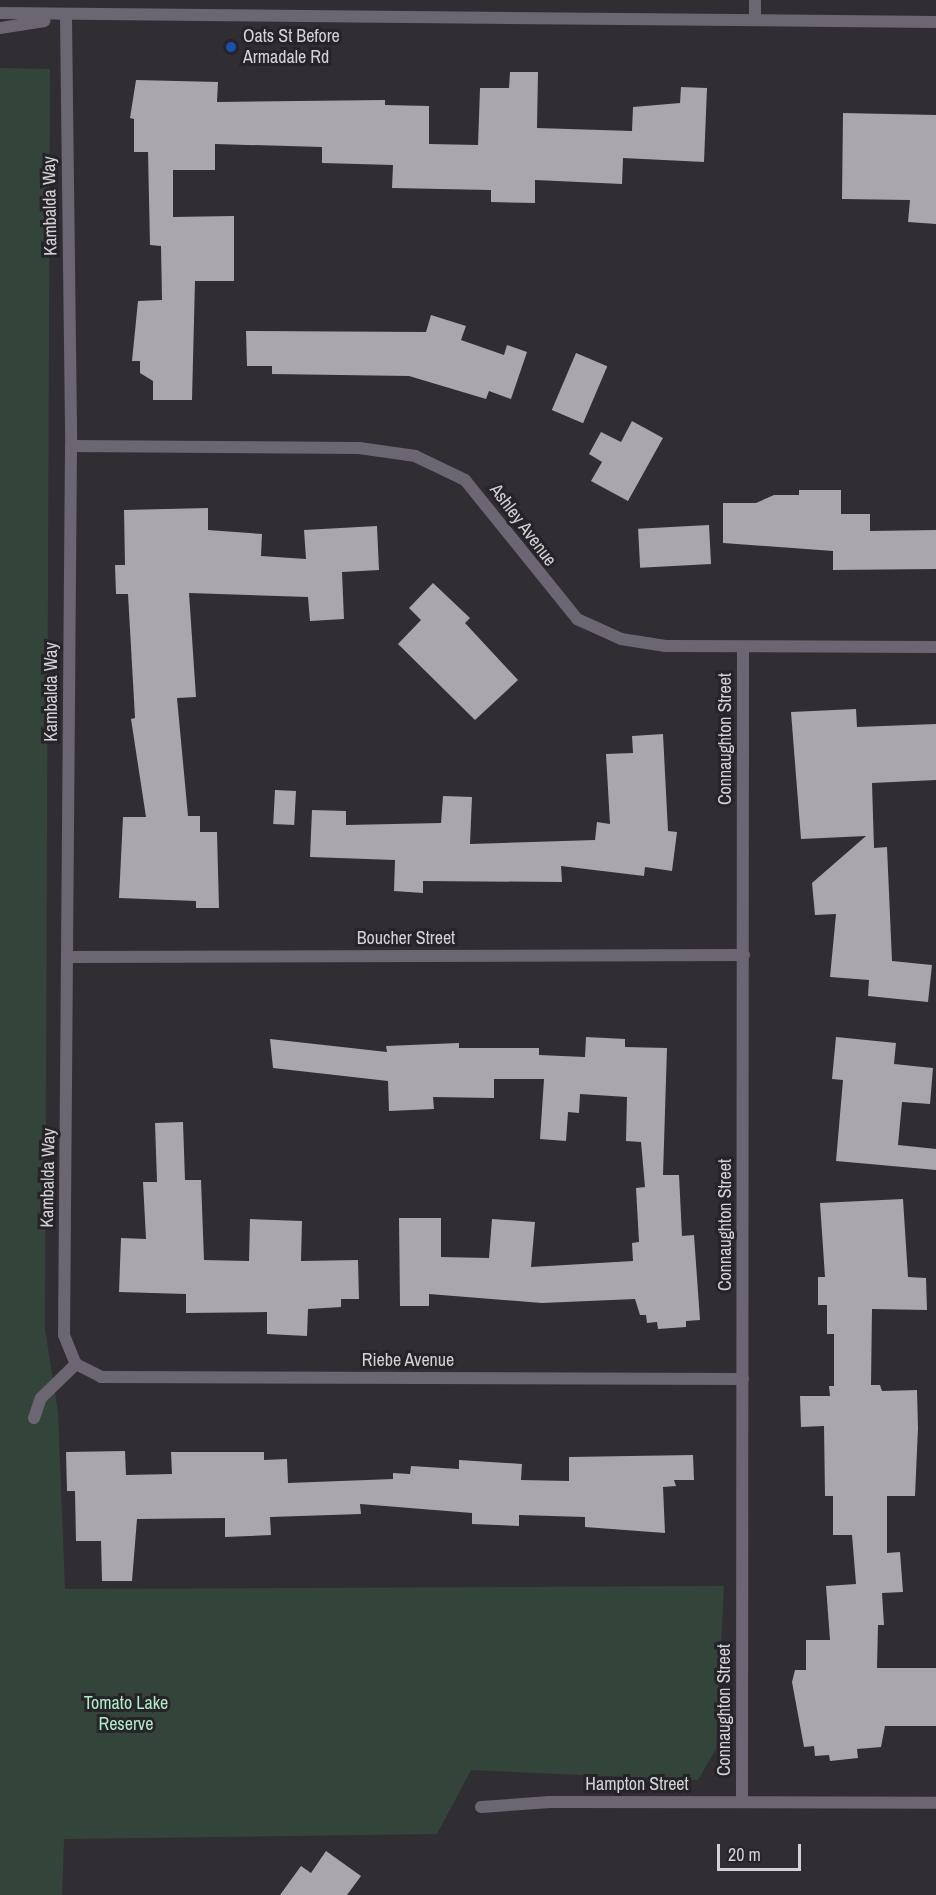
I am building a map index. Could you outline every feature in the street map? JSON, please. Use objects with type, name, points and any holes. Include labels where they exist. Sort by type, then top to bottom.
[{"type":"street","points":[[755,19],[756,0]]},
{"type":"street","points":[[0,13],[66,18],[755,19],[936,22]]},
{"type":"street","points":[[0,28],[66,18]]},
{"type":"street","name":"Kambalda Way","points":[[66,18],[70,446],[64,1335],[76,1364]]},
{"type":"street","name":"Ashley Avenue","points":[[70,446],[359,448],[415,456],[465,480],[577,619],[632,641],[743,647],[936,647]]},
{"type":"street","name":"Connaughton Street","points":[[742,1802],[743,647]]},
{"type":"street","name":"Boucher Street","points":[[68,957],[744,956]]},
{"type":"street","points":[[34,1418],[41,1398],[76,1364]]},
{"type":"street","name":"Riebe Avenue","points":[[76,1364],[101,1377],[743,1379]]},
{"type":"street","name":"Hampton Street","points":[[481,1807],[742,1802],[936,1803]]},
{"type":"green space","name":"Tomato Lake Reserve","points":[[0,68],[50,69],[45,1329],[58,1412],[65,1589],[724,1586],[716,1749],[698,1780],[471,1770],[437,1834],[64,1839],[62,1895],[0,1895]]},
{"type":"building","points":[[510,72],[538,72],[537,128],[632,131],[633,107],[680,103],[681,87],[707,88],[704,162],[623,158],[622,184],[535,180],[535,203],[491,202],[491,190],[392,188],[393,165],[322,163],[322,147],[215,144],[215,170],[173,170],[173,217],[234,216],[234,281],[195,281],[192,400],[153,400],[153,381],[140,373],[140,361],[132,361],[138,301],[162,300],[161,246],[150,245],[148,152],[134,152],[134,119],[130,118],[136,80],[218,82],[217,102],[385,100],[385,105],[429,106],[429,144],[478,145],[480,88],[509,88]]},
{"type":"building","points":[[843,113],[936,115],[936,224],[908,222],[910,200],[842,199]]},
{"type":"building","points":[[431,315],[466,326],[461,340],[504,355],[507,345],[527,352],[511,399],[489,391],[486,399],[409,376],[272,374],[272,366],[247,366],[246,331],[426,332]]},
{"type":"building","points":[[576,353],[607,366],[583,423],[552,410]]},
{"type":"building","points":[[632,421],[663,438],[628,501],[591,481],[602,462],[589,454],[601,432],[621,442]]},
{"type":"building","points":[[799,490],[841,490],[841,514],[870,514],[870,531],[936,530],[936,569],[833,570],[833,551],[723,543],[723,503],[756,503],[774,495],[799,495]]},
{"type":"building","points":[[208,508],[208,530],[262,534],[261,556],[306,559],[304,530],[377,526],[379,570],[342,572],[344,619],[310,621],[308,597],[189,593],[196,697],[177,698],[188,816],[200,816],[200,832],[217,832],[219,908],[196,908],[196,901],[119,898],[123,817],[146,817],[131,719],[135,718],[128,594],[116,594],[115,565],[125,565],[124,510]]},
{"type":"building","points":[[709,525],[711,564],[640,568],[638,529]]},
{"type":"building","points":[[433,583],[470,618],[465,623],[518,680],[475,720],[398,644],[421,620],[409,608]]},
{"type":"building","points":[[856,709],[857,727],[936,724],[936,780],[872,783],[874,848],[887,847],[892,961],[932,965],[928,1002],[868,996],[869,980],[830,977],[836,914],[815,915],[812,883],[866,836],[801,839],[791,712]]},
{"type":"building","points":[[663,734],[668,831],[677,832],[672,871],[645,867],[644,876],[561,866],[562,882],[423,881],[423,893],[394,891],[395,860],[310,857],[312,810],[346,811],[346,825],[441,823],[443,796],[472,797],[470,844],[595,840],[597,822],[610,824],[606,754],[633,753],[632,736]]},
{"type":"building","points":[[275,790],[296,791],[294,825],[273,824]]},
{"type":"building","points":[[586,1037],[625,1039],[625,1047],[667,1048],[663,1175],[679,1175],[682,1236],[694,1235],[700,1320],[686,1321],[686,1327],[658,1329],[657,1322],[647,1323],[646,1315],[640,1315],[635,1299],[542,1303],[429,1294],[429,1306],[400,1306],[399,1218],[441,1218],[441,1257],[489,1258],[492,1219],[535,1222],[531,1267],[633,1261],[632,1243],[639,1242],[636,1188],[645,1187],[641,1142],[626,1141],[627,1097],[580,1094],[579,1113],[568,1112],[566,1141],[540,1139],[544,1079],[494,1079],[494,1098],[433,1097],[434,1109],[389,1111],[388,1081],[273,1068],[270,1039],[387,1052],[386,1046],[459,1043],[459,1048],[539,1048],[539,1055],[585,1057]]},
{"type":"building","points":[[836,1037],[896,1043],[894,1064],[933,1068],[930,1104],[902,1102],[898,1145],[936,1149],[936,1170],[836,1161],[843,1080],[832,1079]]},
{"type":"building","points":[[183,1122],[185,1180],[201,1180],[204,1260],[249,1261],[250,1219],[302,1221],[301,1261],[358,1260],[359,1299],[341,1299],[341,1307],[308,1309],[307,1336],[267,1334],[267,1312],[186,1313],[186,1294],[119,1292],[121,1238],[146,1239],[143,1182],[157,1182],[155,1123]]},
{"type":"building","points":[[903,1199],[908,1277],[926,1278],[927,1310],[872,1309],[871,1385],[880,1385],[882,1391],[917,1390],[918,1428],[915,1496],[887,1496],[887,1553],[900,1552],[903,1592],[882,1593],[884,1625],[878,1625],[877,1668],[936,1668],[936,1726],[885,1726],[881,1747],[857,1749],[858,1758],[830,1761],[829,1755],[815,1756],[814,1746],[804,1747],[792,1682],[795,1670],[806,1670],[806,1640],[830,1640],[826,1586],[856,1584],[852,1535],[833,1535],[833,1496],[825,1496],[824,1426],[801,1427],[800,1396],[830,1396],[829,1386],[834,1386],[834,1334],[827,1334],[827,1305],[818,1305],[818,1277],[825,1277],[820,1203]]},
{"type":"building","points":[[125,1451],[126,1475],[172,1474],[171,1452],[264,1452],[264,1460],[287,1459],[288,1483],[393,1479],[393,1473],[410,1474],[411,1466],[459,1469],[459,1460],[522,1464],[521,1480],[569,1481],[569,1457],[693,1455],[694,1480],[674,1480],[676,1486],[663,1487],[665,1533],[585,1527],[585,1517],[519,1515],[519,1526],[472,1524],[472,1513],[360,1504],[361,1514],[270,1517],[271,1535],[225,1537],[225,1518],[137,1519],[132,1581],[102,1581],[101,1541],[76,1541],[75,1491],[67,1491],[66,1452]]},
{"type":"building","points":[[326,1851],[361,1876],[347,1895],[280,1895],[301,1866],[311,1873]]},
{"type":"place","name":"Oats St Before Armadale Rd","points":[[231,47]]}]
